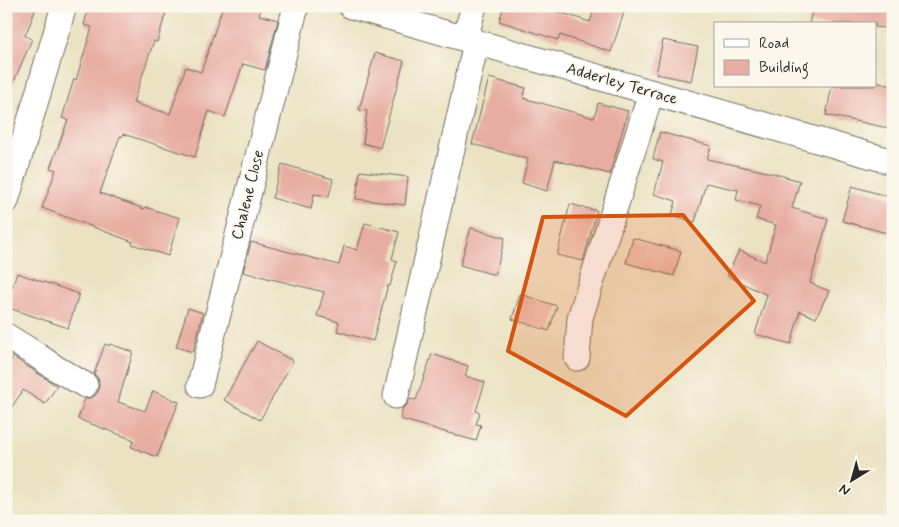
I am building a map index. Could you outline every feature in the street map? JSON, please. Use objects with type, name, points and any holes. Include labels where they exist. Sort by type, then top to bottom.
[{"type":"street","points":[[6,200],[64,6]]},
{"type":"street","name":"Chalene Close","points":[[200,384],[296,6]]},
{"type":"street","name":"Adderley Terrace","points":[[351,6],[893,162]]},
{"type":"street","points":[[396,396],[470,41],[474,6]]},
{"type":"street","points":[[577,358],[580,318],[651,93]]},
{"type":"street","points":[[6,336],[85,385]]},
{"type":"highlighted area","points":[[683,215],[754,301],[626,416],[508,351],[543,217]]},
{"type":"building","points":[[6,6],[37,6],[25,36],[32,39],[6,100]]},
{"type":"building","points":[[89,6],[168,6],[157,42],[154,41],[133,103],[170,114],[186,67],[201,72],[223,6],[253,6],[261,9],[259,15],[278,20],[265,70],[243,64],[225,117],[209,111],[195,157],[123,134],[122,137],[120,136],[100,193],[144,209],[145,207],[180,218],[168,256],[132,244],[133,242],[42,208],[56,170],[50,168],[68,120],[62,118],[92,27],[84,25]]},
{"type":"building","points":[[504,6],[541,6],[590,22],[595,6],[626,6],[611,52],[560,35],[558,40],[499,21]]},
{"type":"building","points":[[813,6],[893,6],[893,29],[876,27],[876,22],[809,22]]},
{"type":"building","points":[[663,40],[698,47],[691,81],[656,74]]},
{"type":"building","points":[[375,53],[404,61],[380,148],[363,143],[367,111],[359,110]]},
{"type":"building","points":[[489,78],[526,88],[523,98],[594,118],[598,103],[628,111],[610,174],[555,160],[547,191],[522,183],[528,159],[472,144]]},
{"type":"building","points":[[876,82],[893,86],[893,129],[826,115],[832,88],[876,88]]},
{"type":"building","points":[[660,132],[711,146],[707,159],[800,181],[792,208],[828,219],[810,283],[829,291],[816,318],[800,311],[791,344],[755,334],[767,295],[727,276],[739,250],[765,262],[776,225],[756,219],[760,206],[736,200],[738,190],[706,183],[695,222],[672,215],[676,201],[654,194],[663,162],[653,159]]},
{"type":"building","points":[[282,164],[333,179],[329,196],[314,194],[311,209],[272,198]]},
{"type":"building","points":[[360,171],[408,177],[405,205],[356,199]]},
{"type":"building","points":[[852,186],[893,198],[893,227],[890,226],[887,233],[842,221]]},
{"type":"building","points":[[570,204],[597,211],[583,261],[557,255]]},
{"type":"building","points":[[365,223],[399,232],[392,259],[397,261],[390,286],[388,285],[373,341],[337,331],[339,322],[317,316],[324,292],[243,272],[251,242],[339,265],[344,246],[357,250]]},
{"type":"building","points":[[471,228],[505,238],[495,275],[460,265]]},
{"type":"building","points":[[633,238],[681,251],[674,276],[626,263]]},
{"type":"building","points":[[17,273],[79,294],[68,328],[6,307]]},
{"type":"building","points":[[520,294],[557,306],[549,331],[512,319]]},
{"type":"building","points":[[188,308],[203,313],[193,352],[176,347]]},
{"type":"building","points":[[257,341],[293,361],[260,420],[224,400]]},
{"type":"building","points":[[105,344],[133,352],[118,402],[145,411],[153,391],[179,402],[157,457],[131,447],[134,440],[78,419],[85,399],[93,397],[98,392],[98,378],[94,374]]},
{"type":"building","points":[[432,354],[468,366],[465,376],[485,382],[476,411],[480,413],[476,424],[481,425],[476,441],[400,419],[403,408],[410,399],[416,400]]},
{"type":"building","points":[[13,357],[57,386],[45,404],[23,390],[6,416],[6,368]]}]
